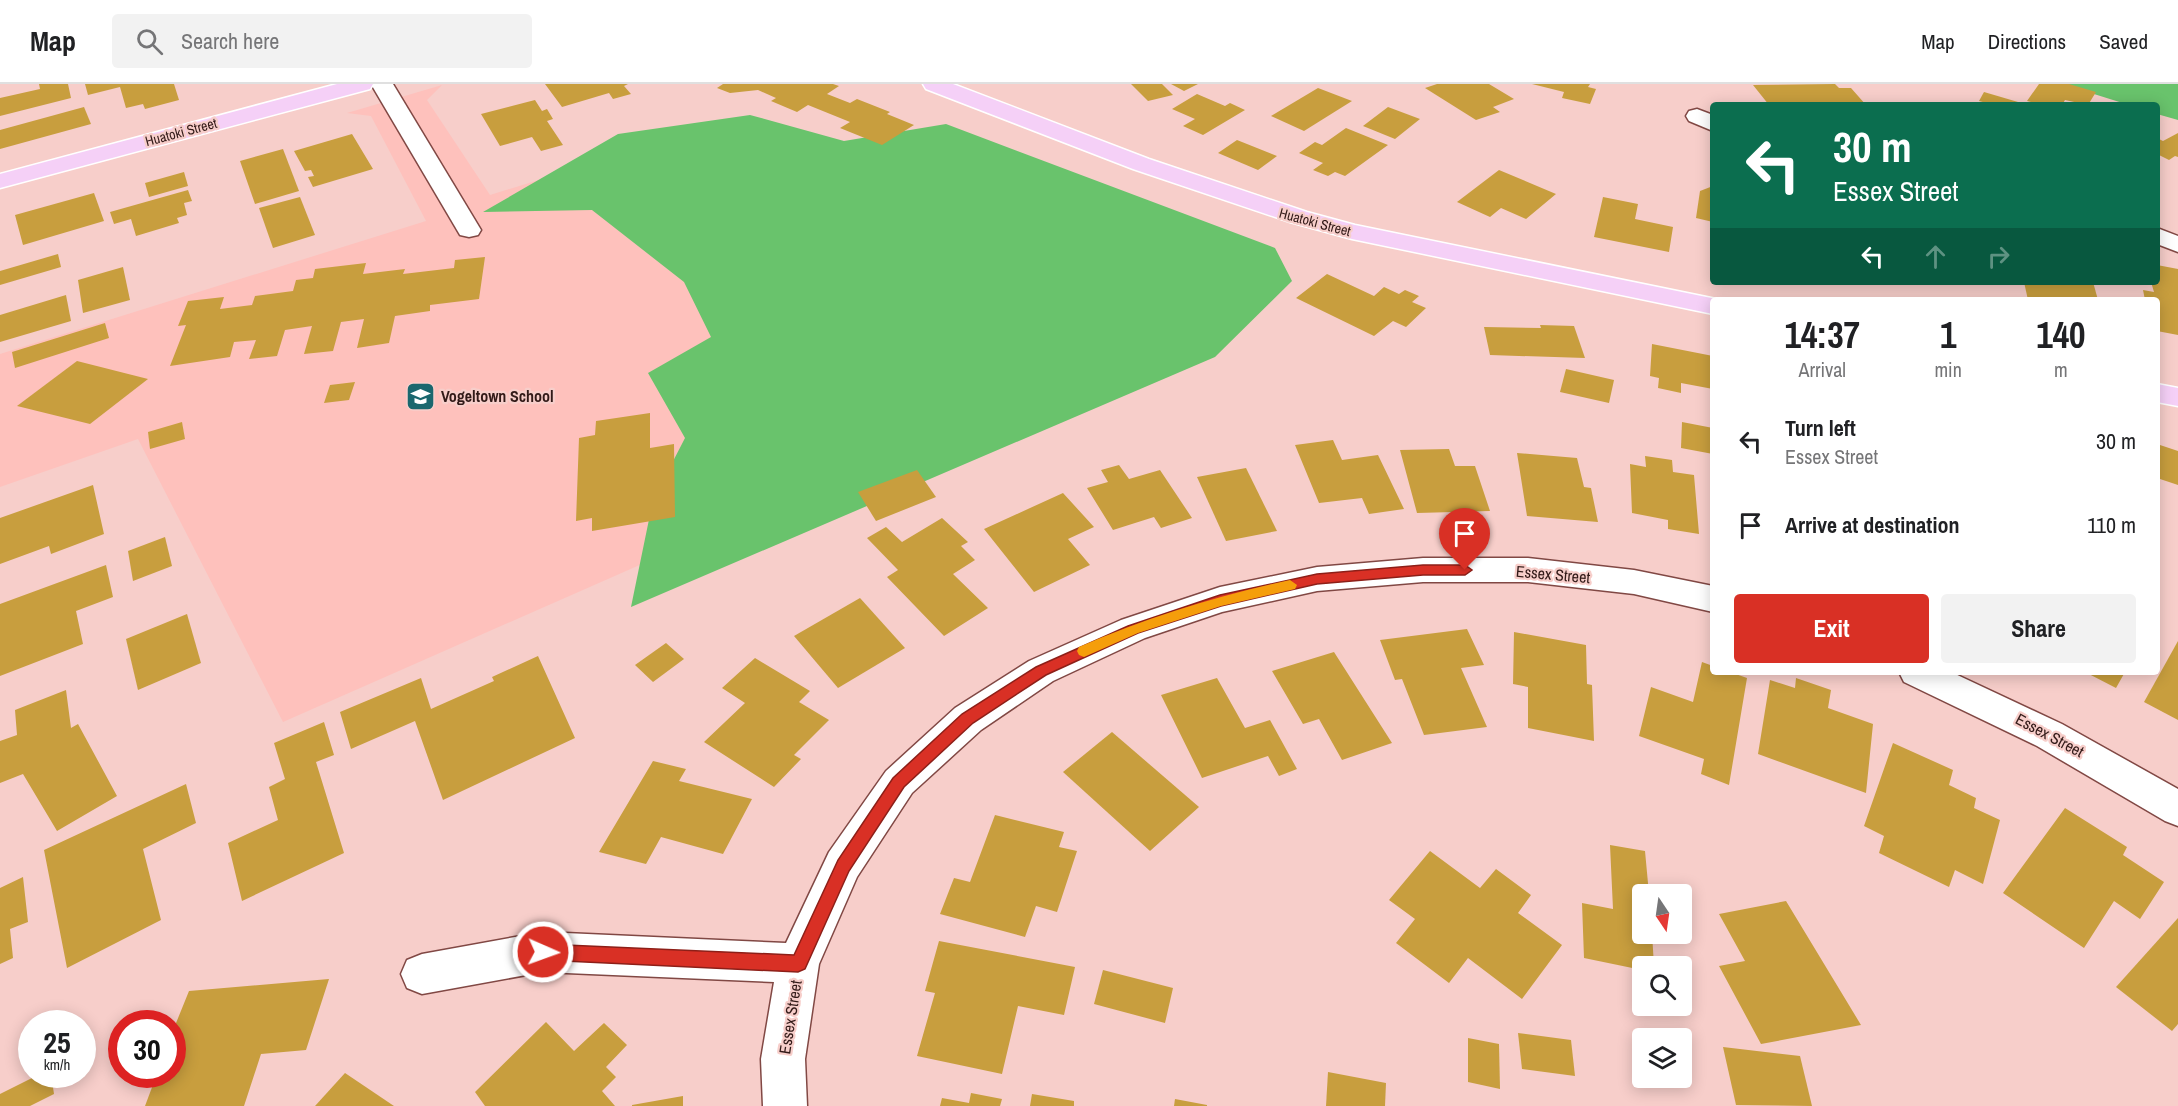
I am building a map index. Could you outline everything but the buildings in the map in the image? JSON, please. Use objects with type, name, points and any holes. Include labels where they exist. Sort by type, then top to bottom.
[{"type":"main road","name":"Huatoki Street","points":[[0,181],[360,84]]},
{"type":"main road","name":"Huatoki Street","points":[[934,84],[1176,177],[1298,218],[1352,232],[1710,305]]},
{"type":"main road","points":[[2160,394],[2178,398]]},
{"type":"street","points":[[382,84],[469,230]]},
{"type":"street","points":[[2160,236],[2178,245]]},
{"type":"street","name":"Essex Street","points":[[785,1106],[783,1059],[798,963],[843,865],[899,782],[968,719],[1041,671],[1133,629],[1220,600],[1317,579],[1423,570],[1528,570],[1634,582],[1710,598]]},
{"type":"street","name":"Essex Street","points":[[1923,675],[2030,724],[2109,765],[2178,809]]},
{"type":"street","points":[[422,974],[543,952],[798,963]]},
{"type":"shaded area","name":"Vogeltown School","points":[[442,85],[427,100],[490,195],[619,155],[894,453],[283,722],[138,439],[0,487],[0,354],[426,221],[371,116],[347,113]]},
{"type":"green space","points":[[2062,84],[2178,84],[2178,120],[2160,115],[2160,102],[2119,102]]},
{"type":"green space","points":[[750,115],[844,141],[946,124],[1275,248],[1292,281],[1215,357],[631,607],[653,500],[685,438],[648,373],[711,337],[684,282],[592,210],[483,212],[618,134]]},
{"type":"slow traffic","points":[[1084,651],[1133,629],[1220,600],[1290,585]]},
{"type":"place","name":"Vogeltown School","points":[[420,396]]},
{"type":"route","points":[[543,952],[798,963],[843,865],[899,782],[968,719],[1041,671],[1133,629],[1220,600],[1317,579],[1423,570],[1465,570]]}]
